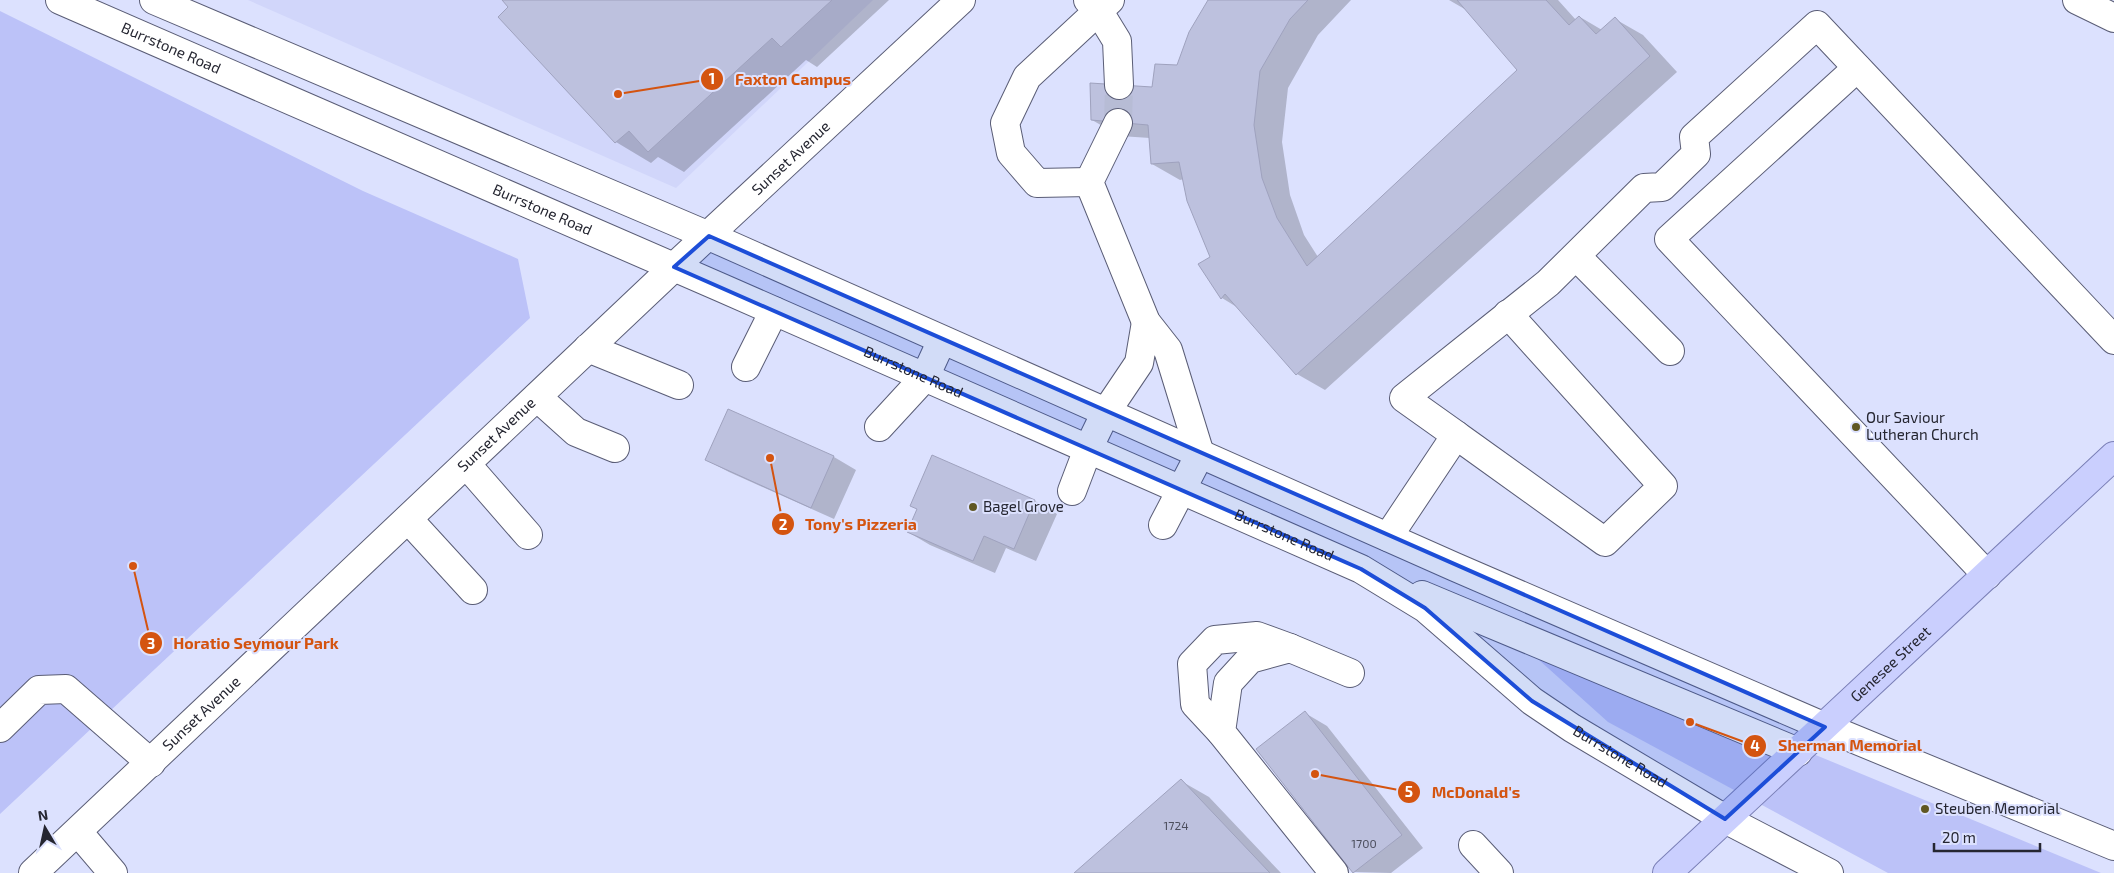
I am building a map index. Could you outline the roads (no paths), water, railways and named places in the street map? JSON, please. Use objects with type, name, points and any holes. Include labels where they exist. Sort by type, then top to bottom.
[{"type":"main road","name":"Genesee Street","points":[[1667,873],[2114,456]]},
{"type":"street","name":"Burrstone Road","points":[[60,0],[674,267],[1361,570],[1425,608],[1532,701],[1572,728],[1725,819],[1829,873]]},
{"type":"street","points":[[154,0],[708,236],[1388,537],[1825,727],[2114,846]]},
{"type":"street","name":"Sunset Avenue","points":[[33,873],[674,267],[960,0]]},
{"type":"street","points":[[2077,0],[2114,18]]},
{"type":"street","points":[[1090,182],[1037,182],[1011,153],[1005,123],[1027,77],[1099,3],[1117,41],[1118,85]]},
{"type":"street","points":[[1508,314],[1663,486],[1605,542],[1404,398],[1508,314],[1548,283],[1644,188],[1662,186],[1669,180],[1696,154],[1694,137],[1817,25],[2114,340]]},
{"type":"street","points":[[1857,68],[1669,239],[1987,575]]},
{"type":"street","points":[[1118,122],[1090,182],[1146,322],[1168,350],[1200,454],[1162,525]]},
{"type":"street","points":[[1576,257],[1670,351]]},
{"type":"street","points":[[746,367],[774,311]]},
{"type":"street","points":[[1072,491],[1088,449],[1106,412],[1139,363],[1146,322]]},
{"type":"street","points":[[879,427],[925,377],[942,340]]},
{"type":"street","points":[[588,348],[679,385]]},
{"type":"street","points":[[537,397],[576,432],[615,448]]},
{"type":"street","points":[[1388,537],[1456,435]]},
{"type":"street","points":[[467,464],[528,535]]},
{"type":"street","points":[[408,518],[473,590]]},
{"type":"street","points":[[1361,570],[1798,752]]},
{"type":"street","points":[[1334,873],[1221,732],[1195,704],[1192,664],[1215,640],[1257,636],[1350,673]]},
{"type":"street","points":[[1221,732],[1228,683],[1250,659],[1290,648]]},
{"type":"street","points":[[0,728],[39,690],[66,689],[151,763]]},
{"type":"street","points":[[78,832],[113,873]]},
{"type":"street","points":[[1473,845],[1499,873]]},
{"type":"tunnel","points":[[1118,123],[1119,85]]},
{"type":"place","name":"Faxton Campus","points":[[618,94]]},
{"type":"place","name":"Our Saviour Lutheran Church","points":[[1856,427]]},
{"type":"place","name":"Tony's Pizzeria","points":[[770,458]]},
{"type":"place","name":"Bagel Grove","points":[[973,507]]},
{"type":"place","name":"Horatio Seymour Park","points":[[133,566]]},
{"type":"place","name":"Sherman Memorial","points":[[1690,722]]},
{"type":"place","name":"McDonald's","points":[[1315,774]]},
{"type":"place","name":"Steuben Memorial","points":[[1925,809]]}]
